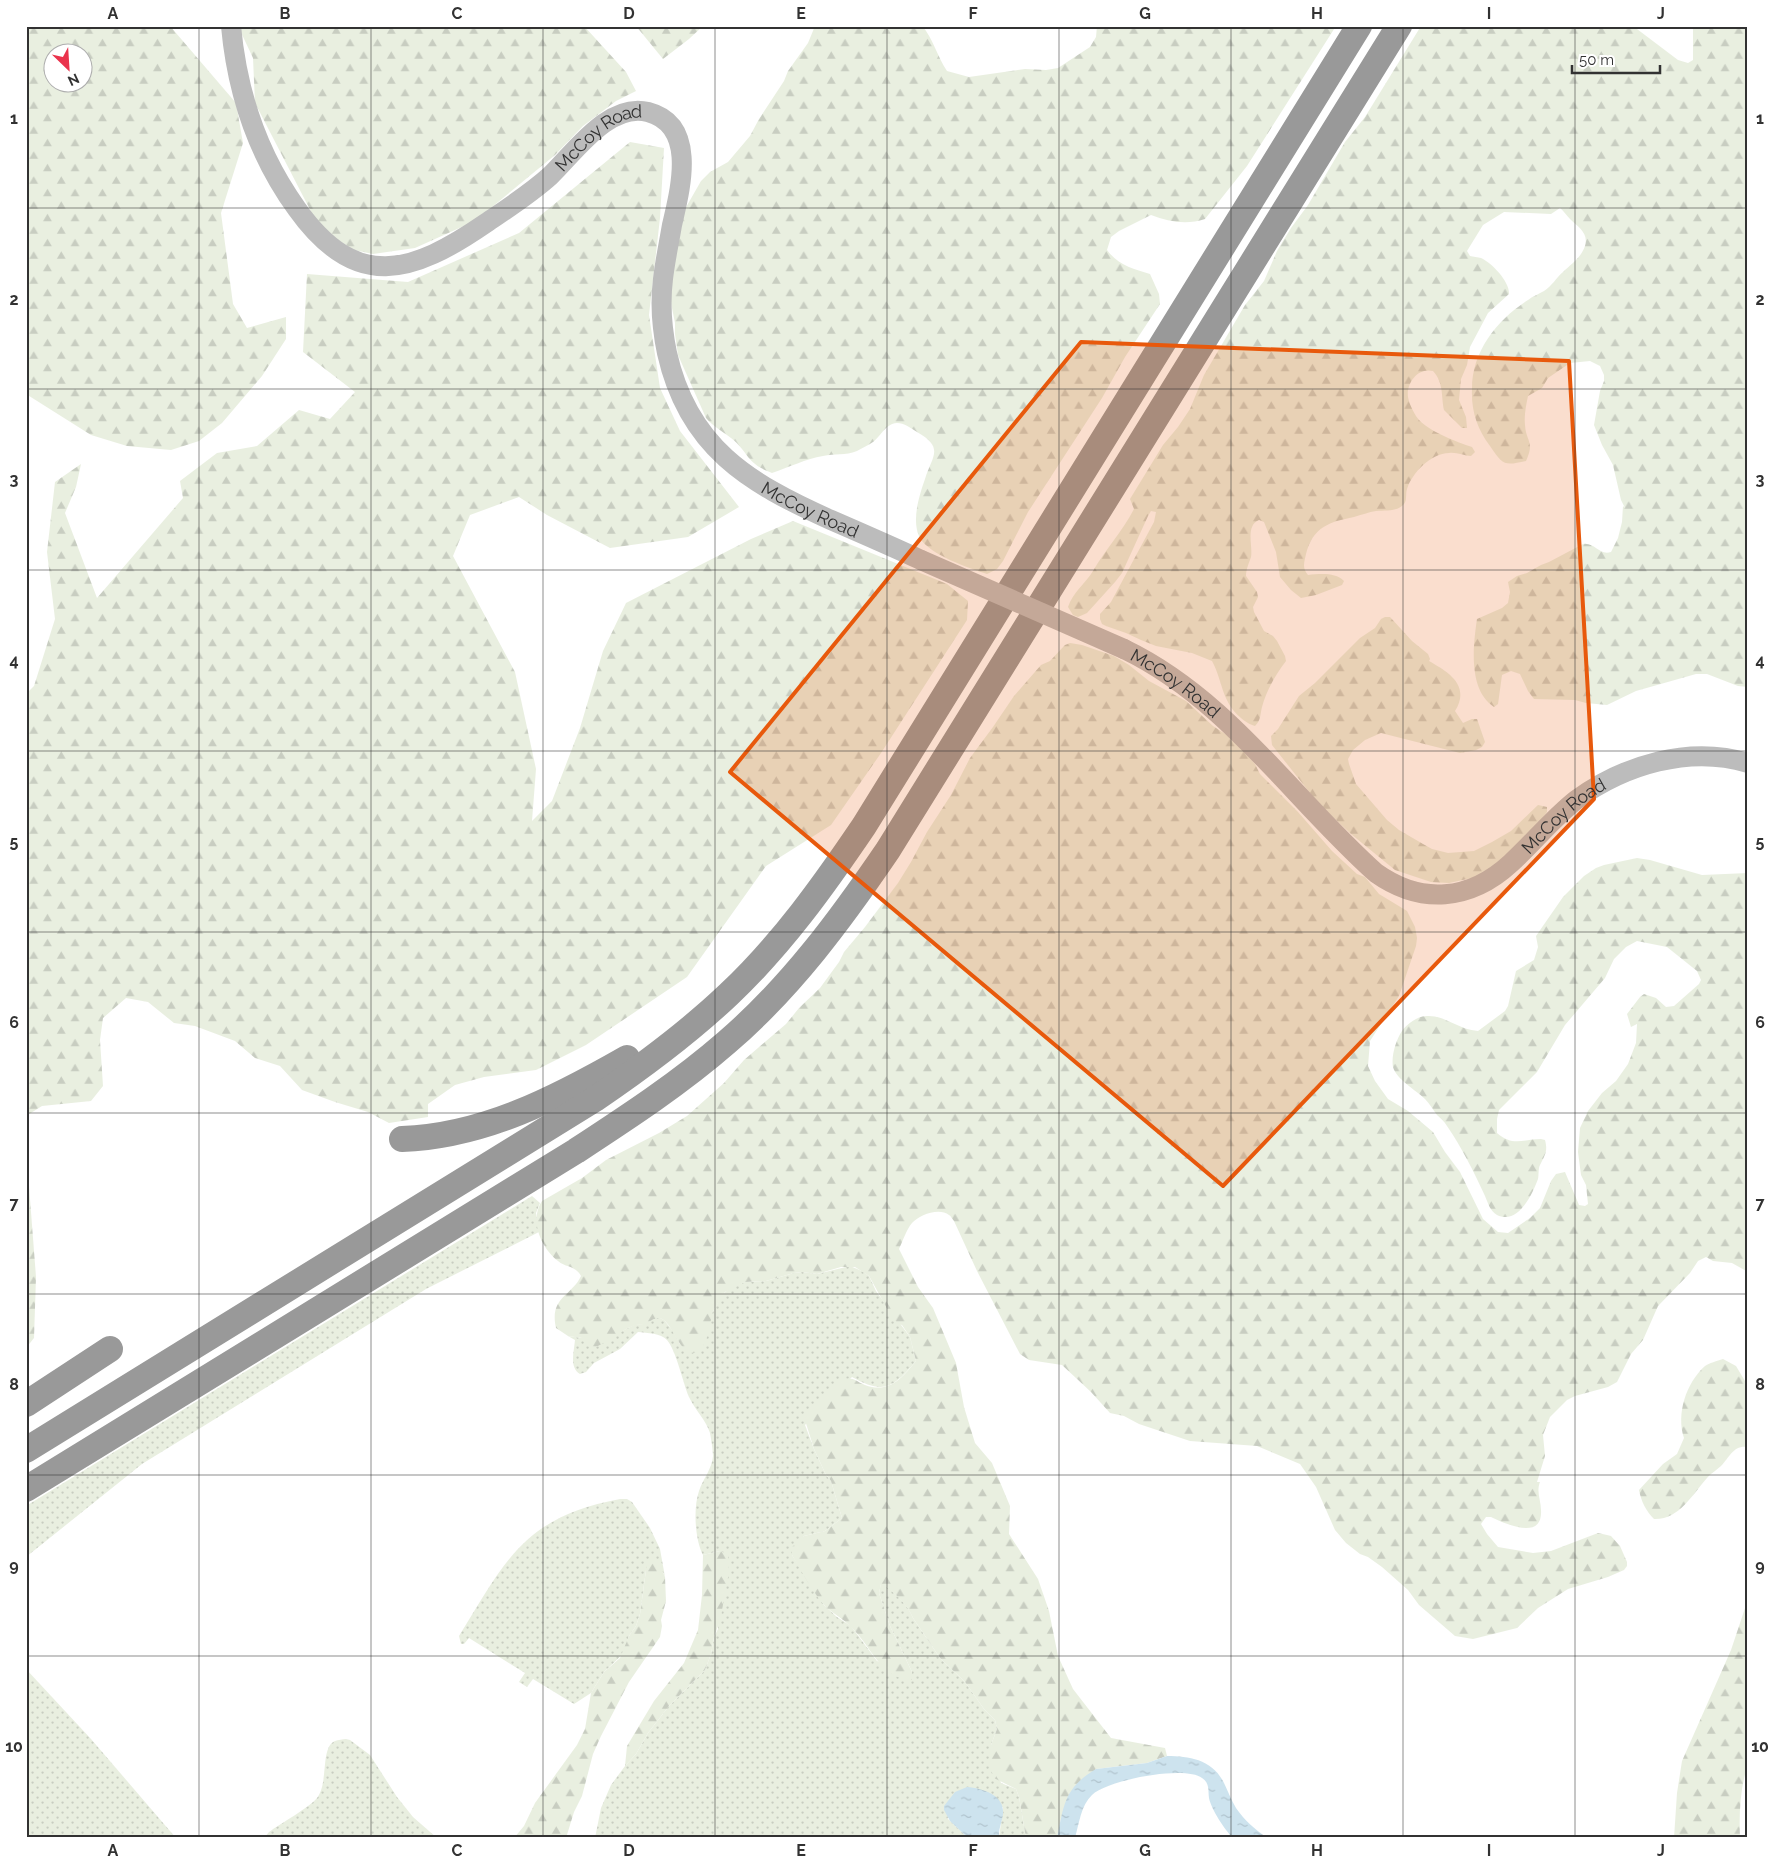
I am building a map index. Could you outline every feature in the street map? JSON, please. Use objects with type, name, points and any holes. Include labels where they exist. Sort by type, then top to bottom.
[{"type":"highway","points":[[26,1450],[595,1099],[640,1068],[729,994],[785,934],[816,895],[864,826],[1360,26]]},
{"type":"highway","points":[[26,1489],[551,1166],[632,1114],[728,1042],[768,1003],[844,914],[888,850],[1398,26]]},
{"type":"highway","points":[[402,1138],[450,1134],[474,1128],[510,1116],[545,1101],[582,1084],[729,994]]},
{"type":"highway","points":[[26,1404],[110,1350]]},
{"type":"street","name":"McCoy Road","points":[[231,26],[234,56],[245,103],[253,129],[276,174],[297,209],[324,242],[350,259],[365,264],[394,266],[409,264],[445,249],[530,192],[608,120],[628,112],[648,112],[660,117],[678,137],[683,162],[662,284],[663,326],[671,369],[680,394],[693,420],[726,460],[759,484],[808,510],[1134,654],[1177,680],[1225,719],[1376,873],[1401,888],[1443,895],[1465,892],[1494,877],[1510,864],[1576,800],[1626,772],[1654,762],[1681,757],[1728,758],[1748,764]]},
{"type":"highlighted area","points":[[1081,342],[1569,361],[1594,799],[1223,1186],[730,772]]},
{"type":"green space","points":[[26,26],[170,26],[236,103],[243,143],[221,213],[233,304],[247,328],[286,317],[286,339],[262,376],[222,423],[199,441],[171,450],[127,446],[91,435],[26,394]]},
{"type":"green space","points":[[238,26],[584,26],[626,72],[636,91],[616,101],[583,126],[555,155],[475,221],[415,248],[373,254],[354,250],[320,229],[255,103],[253,58]]},
{"type":"green space","points":[[636,26],[703,26],[663,59]]},
{"type":"green space","points":[[815,26],[922,26],[929,35],[947,71],[969,77],[1025,69],[1046,70],[1058,68],[1090,47],[1096,37],[1097,26],[1336,26],[1247,166],[1205,219],[1192,222],[1178,222],[1151,215],[1111,237],[1107,250],[1121,263],[1150,274],[1159,294],[1160,304],[1028,512],[1003,561],[997,569],[987,574],[932,550],[920,538],[917,532],[918,501],[934,453],[934,448],[926,438],[910,427],[897,423],[889,425],[873,442],[857,451],[817,457],[772,473],[752,461],[737,443],[706,418],[678,355],[670,298],[677,223],[701,181],[710,172],[728,162],[750,136],[784,81],[788,71],[808,43]]},
{"type":"green space","points":[[1421,26],[1633,26],[1678,60],[1688,63],[1693,60],[1693,26],[1748,26],[1748,687],[1738,686],[1707,674],[1696,674],[1636,691],[1607,705],[1575,700],[1534,699],[1520,674],[1511,671],[1502,675],[1498,704],[1494,707],[1480,690],[1474,667],[1474,642],[1477,619],[1502,608],[1508,603],[1510,592],[1508,582],[1517,576],[1527,573],[1583,544],[1591,545],[1603,552],[1611,552],[1618,538],[1623,506],[1625,508],[1621,500],[1613,465],[1594,425],[1600,391],[1604,381],[1604,375],[1600,366],[1590,361],[1570,363],[1548,378],[1542,388],[1528,396],[1525,422],[1530,449],[1526,461],[1508,463],[1501,460],[1485,440],[1474,412],[1472,397],[1473,375],[1476,362],[1488,338],[1506,317],[1549,287],[1578,257],[1585,246],[1584,234],[1560,208],[1551,214],[1504,212],[1483,225],[1467,251],[1470,256],[1481,258],[1495,268],[1507,284],[1509,294],[1488,313],[1470,347],[1467,365],[1461,379],[1459,400],[1466,417],[1467,428],[1462,428],[1444,410],[1441,385],[1433,371],[1422,371],[1414,377],[1409,386],[1408,397],[1414,413],[1420,421],[1437,433],[1472,447],[1475,452],[1471,456],[1455,453],[1442,454],[1429,460],[1413,477],[1407,489],[1405,502],[1399,508],[1373,511],[1323,527],[1309,545],[1304,565],[1305,570],[1308,575],[1332,575],[1344,581],[1342,585],[1316,595],[1301,598],[1291,590],[1280,577],[1276,552],[1264,522],[1259,520],[1252,527],[1250,536],[1251,557],[1246,576],[1257,592],[1258,597],[1253,607],[1254,612],[1264,631],[1273,636],[1277,641],[1286,661],[1269,689],[1255,726],[1241,718],[1230,705],[1212,661],[1192,653],[1156,646],[1102,624],[1100,614],[1111,602],[1154,522],[1156,512],[1151,511],[1148,516],[1122,573],[1087,613],[1078,617],[1073,615],[1068,607],[1134,509],[1130,499],[1163,445],[1190,409],[1204,375],[1245,305],[1264,281],[1277,251],[1308,205],[1345,142],[1365,117]]},
{"type":"green space","points":[[630,142],[664,148],[660,218],[649,315],[660,388],[680,431],[739,507],[688,537],[610,548],[547,515],[519,497],[470,515],[453,556],[515,672],[536,769],[532,821],[552,801],[580,728],[603,651],[626,603],[751,539],[793,521],[947,584],[968,601],[967,620],[881,753],[831,825],[766,866],[687,977],[586,1045],[536,1070],[484,1077],[455,1085],[428,1104],[428,1117],[389,1123],[368,1112],[302,1090],[280,1066],[255,1058],[235,1041],[195,1026],[174,1023],[148,1002],[126,998],[103,1018],[100,1040],[103,1086],[91,1101],[42,1106],[26,1116],[26,694],[34,686],[55,619],[47,552],[55,482],[81,464],[76,487],[65,513],[97,598],[183,498],[180,481],[217,453],[257,446],[299,410],[330,419],[355,392],[303,352],[307,274],[408,282],[519,233]]},
{"type":"green space","points":[[1385,617],[1390,617],[1412,641],[1428,654],[1429,661],[1455,680],[1460,694],[1455,711],[1463,723],[1477,719],[1485,742],[1482,747],[1476,750],[1460,753],[1381,733],[1365,740],[1353,750],[1348,759],[1356,784],[1387,820],[1399,830],[1432,849],[1448,853],[1474,851],[1511,831],[1538,805],[1547,807],[1547,812],[1541,820],[1507,856],[1481,876],[1449,883],[1431,882],[1395,870],[1351,834],[1318,803],[1272,745],[1271,736],[1278,729],[1299,696]]},
{"type":"green space","points":[[1070,643],[1114,656],[1149,681],[1186,701],[1213,726],[1233,739],[1255,764],[1260,774],[1298,812],[1332,851],[1357,874],[1365,877],[1379,894],[1407,911],[1415,927],[1416,946],[1399,996],[1370,1041],[1368,1066],[1375,1081],[1388,1099],[1408,1111],[1433,1132],[1460,1172],[1483,1219],[1498,1232],[1508,1233],[1530,1218],[1540,1208],[1551,1181],[1556,1174],[1565,1172],[1579,1205],[1585,1206],[1588,1204],[1586,1185],[1581,1175],[1578,1152],[1580,1128],[1588,1111],[1602,1093],[1616,1081],[1628,1064],[1636,1043],[1637,1024],[1631,1027],[1627,1014],[1644,994],[1656,998],[1666,1007],[1674,1006],[1699,984],[1701,980],[1697,971],[1667,947],[1637,941],[1626,947],[1614,959],[1605,978],[1565,1025],[1537,1072],[1499,1110],[1497,1133],[1508,1140],[1541,1139],[1545,1140],[1546,1144],[1546,1153],[1539,1167],[1538,1179],[1532,1193],[1523,1207],[1511,1216],[1497,1215],[1493,1211],[1468,1160],[1446,1124],[1425,1099],[1402,1080],[1395,1071],[1393,1067],[1393,1053],[1402,1031],[1420,1017],[1434,1016],[1478,1031],[1505,1011],[1508,1006],[1516,971],[1534,960],[1538,947],[1536,936],[1563,897],[1584,876],[1596,868],[1637,858],[1702,875],[1748,873],[1748,1272],[1732,1263],[1713,1261],[1706,1257],[1698,1261],[1690,1273],[1658,1306],[1643,1340],[1631,1354],[1617,1382],[1608,1387],[1567,1400],[1550,1417],[1543,1435],[1545,1456],[1537,1482],[1540,1482],[1541,1510],[1540,1520],[1536,1525],[1522,1528],[1491,1517],[1486,1517],[1481,1524],[1498,1547],[1533,1553],[1551,1551],[1598,1533],[1611,1536],[1620,1546],[1627,1566],[1624,1570],[1608,1577],[1568,1589],[1538,1608],[1517,1628],[1473,1639],[1455,1636],[1419,1605],[1408,1590],[1382,1567],[1346,1543],[1335,1530],[1316,1487],[1300,1464],[1257,1446],[1190,1441],[1139,1424],[1124,1416],[1110,1413],[1062,1365],[1029,1360],[1020,1354],[950,1215],[935,1212],[915,1220],[908,1229],[899,1249],[918,1287],[933,1308],[956,1363],[964,1407],[975,1443],[992,1463],[1010,1506],[1009,1534],[1038,1579],[1049,1611],[1058,1656],[1073,1689],[1111,1738],[1165,1748],[1167,1756],[1147,1763],[1096,1769],[1061,1818],[1057,1838],[1026,1838],[1016,1789],[994,1778],[991,1770],[991,1745],[997,1729],[995,1720],[984,1709],[965,1682],[940,1658],[904,1603],[881,1584],[879,1593],[890,1626],[912,1672],[912,1680],[892,1674],[877,1660],[847,1623],[821,1602],[792,1555],[792,1547],[804,1536],[825,1531],[842,1518],[831,1481],[826,1475],[814,1449],[804,1417],[843,1379],[853,1379],[874,1387],[888,1386],[906,1373],[916,1361],[910,1337],[902,1325],[898,1324],[889,1312],[869,1276],[855,1267],[841,1267],[817,1274],[802,1272],[766,1281],[745,1282],[725,1292],[713,1311],[707,1337],[700,1352],[693,1353],[686,1350],[669,1325],[659,1318],[628,1328],[596,1347],[586,1346],[582,1338],[568,1336],[556,1328],[555,1318],[558,1303],[581,1276],[573,1268],[558,1261],[546,1249],[539,1233],[537,1217],[538,1208],[542,1201],[582,1178],[606,1160],[659,1133],[687,1116],[724,1083],[744,1060],[786,1024],[799,1008],[820,988],[844,952],[898,883],[951,795],[970,758],[1014,696],[1041,665],[1050,661],[1065,645]]},
{"type":"green space","points":[[26,1147],[36,1277],[34,1338],[26,1348]]},
{"type":"green space","points":[[532,1196],[540,1203],[536,1213],[539,1232],[426,1289],[142,1464],[26,1557],[26,1506]]},
{"type":"green space","points":[[850,1266],[869,1276],[876,1291],[910,1337],[916,1361],[901,1377],[887,1386],[872,1386],[852,1377],[805,1425],[826,1475],[831,1481],[842,1518],[825,1531],[804,1536],[792,1555],[824,1605],[851,1626],[877,1661],[912,1672],[890,1626],[879,1593],[881,1583],[904,1602],[940,1658],[965,1682],[984,1709],[995,1720],[997,1729],[991,1745],[1001,1783],[1016,1789],[1026,1838],[999,1838],[1003,1807],[947,1818],[968,1838],[595,1838],[601,1808],[611,1785],[636,1754],[648,1733],[669,1706],[705,1670],[718,1629],[720,1551],[703,1555],[698,1541],[696,1524],[697,1498],[712,1461],[710,1433],[689,1397],[676,1359],[667,1340],[658,1335],[638,1332],[620,1349],[594,1363],[586,1372],[580,1374],[573,1363],[575,1340],[568,1336],[582,1338],[622,1331],[634,1325],[660,1318],[673,1331],[680,1344],[713,1311],[722,1295],[730,1288],[745,1282],[766,1281],[794,1273],[817,1274]]},
{"type":"green space","points":[[1723,1359],[1736,1366],[1748,1386],[1748,1447],[1739,1448],[1732,1452],[1678,1511],[1663,1518],[1654,1519],[1644,1506],[1639,1490],[1663,1464],[1677,1454],[1684,1438],[1681,1419],[1684,1399],[1698,1373],[1705,1366]]},
{"type":"green space","points":[[627,1499],[632,1502],[650,1528],[660,1549],[665,1577],[663,1572],[646,1570],[640,1614],[636,1626],[629,1636],[623,1654],[604,1672],[591,1693],[574,1704],[533,1679],[527,1687],[519,1682],[525,1673],[469,1638],[464,1644],[461,1644],[459,1636],[475,1609],[505,1564],[521,1546],[539,1530],[561,1517],[587,1507]]},
{"type":"green space","points":[[720,1551],[728,1554],[729,1572],[720,1621],[705,1670],[669,1706],[648,1733],[636,1754],[625,1766],[627,1746],[654,1701],[684,1663],[698,1630],[702,1595],[703,1555]]},
{"type":"green space","points":[[653,1560],[658,1561],[665,1577],[666,1601],[661,1620],[660,1637],[629,1682],[601,1736],[593,1754],[582,1796],[574,1812],[566,1838],[514,1838],[524,1826],[535,1803],[577,1745],[585,1729],[591,1693],[604,1672],[620,1658],[629,1636],[636,1626],[640,1614],[647,1563]]},
{"type":"green space","points":[[1748,1599],[1748,1764],[1743,1782],[1740,1838],[1674,1838],[1677,1793],[1682,1761],[1731,1650]]},
{"type":"green space","points":[[26,1669],[91,1739],[176,1838],[26,1838]]},
{"type":"green space","points":[[346,1739],[370,1755],[397,1797],[413,1817],[437,1838],[264,1838],[269,1832],[302,1811],[317,1798],[323,1784],[326,1758],[330,1745],[335,1741]]},
{"type":"water","points":[[1167,1756],[1192,1758],[1214,1769],[1224,1783],[1239,1812],[1267,1838],[1233,1838],[1222,1825],[1212,1808],[1205,1780],[1193,1774],[1180,1773],[1146,1776],[1100,1789],[1085,1804],[1075,1838],[1057,1838],[1067,1798],[1071,1790],[1085,1776],[1096,1769],[1147,1763]]},
{"type":"water","points":[[967,1787],[986,1791],[1000,1802],[1003,1807],[1003,1814],[999,1838],[968,1838],[950,1821],[944,1806],[955,1792]]}]
